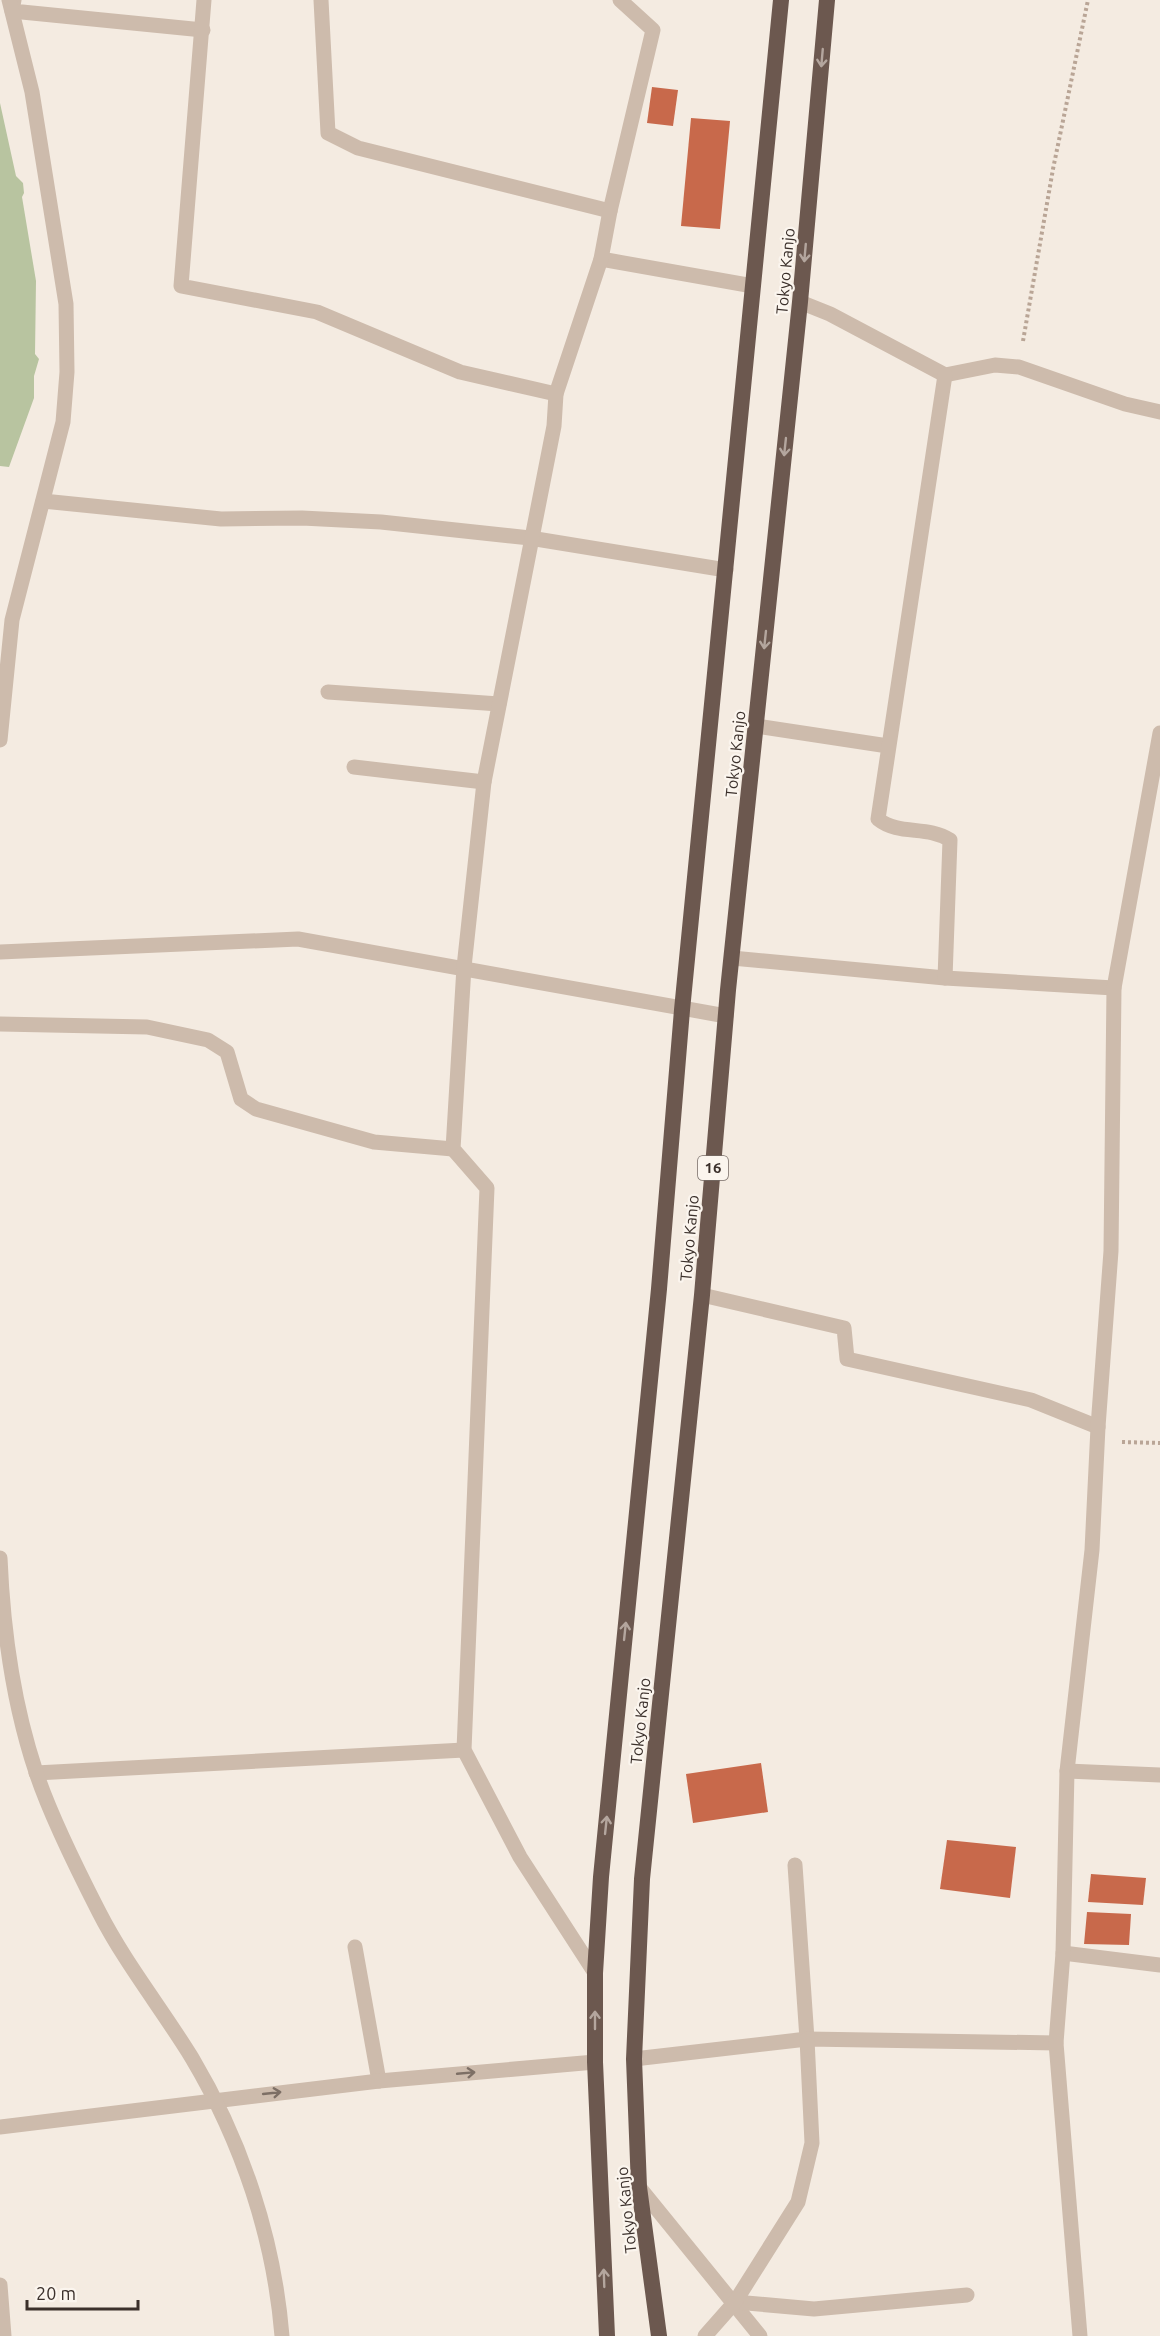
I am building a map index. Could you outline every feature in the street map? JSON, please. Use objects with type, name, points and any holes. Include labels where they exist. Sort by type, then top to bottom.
[{"type":"highway","name":"Tokyo Kanjo","points":[[607,2336],[595,2062],[595,1973],[601,1877],[660,1289],[682,1010],[781,0]]},
{"type":"highway","name":"Tokyo Kanjo","points":[[659,2336],[639,2187],[634,2059],[642,1879],[702,1295],[726,1016],[801,302],[827,0]]},
{"type":"street","points":[[204,0],[181,286],[317,312],[460,372],[556,394]]},
{"type":"street","points":[[321,0],[328,133],[358,148],[610,211]]},
{"type":"street","points":[[453,1149],[464,968],[484,782],[530,538],[554,426],[556,394],[601,260],[610,211],[653,30],[620,0]]},
{"type":"street","points":[[0,740],[12,620],[63,422],[67,372],[66,304],[32,92],[12,4],[203,30]]},
{"type":"street","points":[[601,260],[753,286]]},
{"type":"street","points":[[801,302],[830,314],[945,375],[995,365],[1019,367],[1125,404],[1160,412]]},
{"type":"street","points":[[945,375],[878,819],[889,827],[938,832],[950,840],[945,978]]},
{"type":"street","points":[[43,501],[177,516],[381,522],[530,538],[726,570]]},
{"type":"street","points":[[328,692],[499,704]]},
{"type":"street","points":[[756,726],[888,746]]},
{"type":"street","points":[[1080,2336],[1056,2043],[1063,1953],[1067,1772],[1092,1550],[1097,1435],[1111,1251],[1114,988],[1160,734]]},
{"type":"street","points":[[354,767],[484,782]]},
{"type":"street","points":[[0,952],[298,939],[682,1010],[726,1016]]},
{"type":"street","points":[[732,958],[945,978],[1114,988]]},
{"type":"street","points":[[0,1024],[147,1027],[208,1040],[227,1053],[241,1099],[256,1109],[374,1142],[453,1149],[488,1188],[464,1750],[520,1857],[595,1973]]},
{"type":"street","points":[[702,1295],[844,1328],[847,1359],[1031,1400],[1097,1435]]},
{"type":"street","points":[[0,1558],[2,1606],[18,1705],[36,1773],[100,1914],[192,2059],[227,2123],[249,2178],[270,2255],[282,2336]]},
{"type":"street","points":[[36,1773],[464,1750]]},
{"type":"street","points":[[1067,1772],[1160,1775]]},
{"type":"street","points":[[705,2336],[735,2302],[798,2202],[812,2143],[795,1864]]},
{"type":"street","points":[[355,1947],[380,2081]]},
{"type":"street","points":[[1063,1953],[1160,1965]]},
{"type":"street","points":[[634,2059],[807,2039],[1056,2043]]},
{"type":"street","points":[[0,2127],[214,2099],[380,2081],[595,2062]]},
{"type":"street","points":[[639,2187],[735,2302],[760,2336]]},
{"type":"street","points":[[0,2285],[4,2336]]},
{"type":"street","points":[[735,2302],[814,2309],[967,2295]]},
{"type":"path","points":[[1019,367],[1053,169],[1088,0]]},
{"type":"path","points":[[1097,1435],[1160,1443]]},
{"type":"green space","points":[[0,103],[16,176],[23,183],[22,197],[36,281],[35,354],[39,359],[34,376],[34,398],[9,467],[0,466]]},
{"type":"building","points":[[652,87],[678,90],[673,126],[647,123]]},
{"type":"building","points":[[691,118],[730,121],[720,229],[681,226]]},
{"type":"building","points":[[761,1763],[768,1812],[693,1823],[686,1774]]},
{"type":"building","points":[[947,1840],[1016,1847],[1010,1898],[940,1889]]},
{"type":"building","points":[[1091,1874],[1146,1878],[1143,1905],[1088,1902]]},
{"type":"building","points":[[1087,1912],[1131,1914],[1129,1945],[1084,1944]]}]
